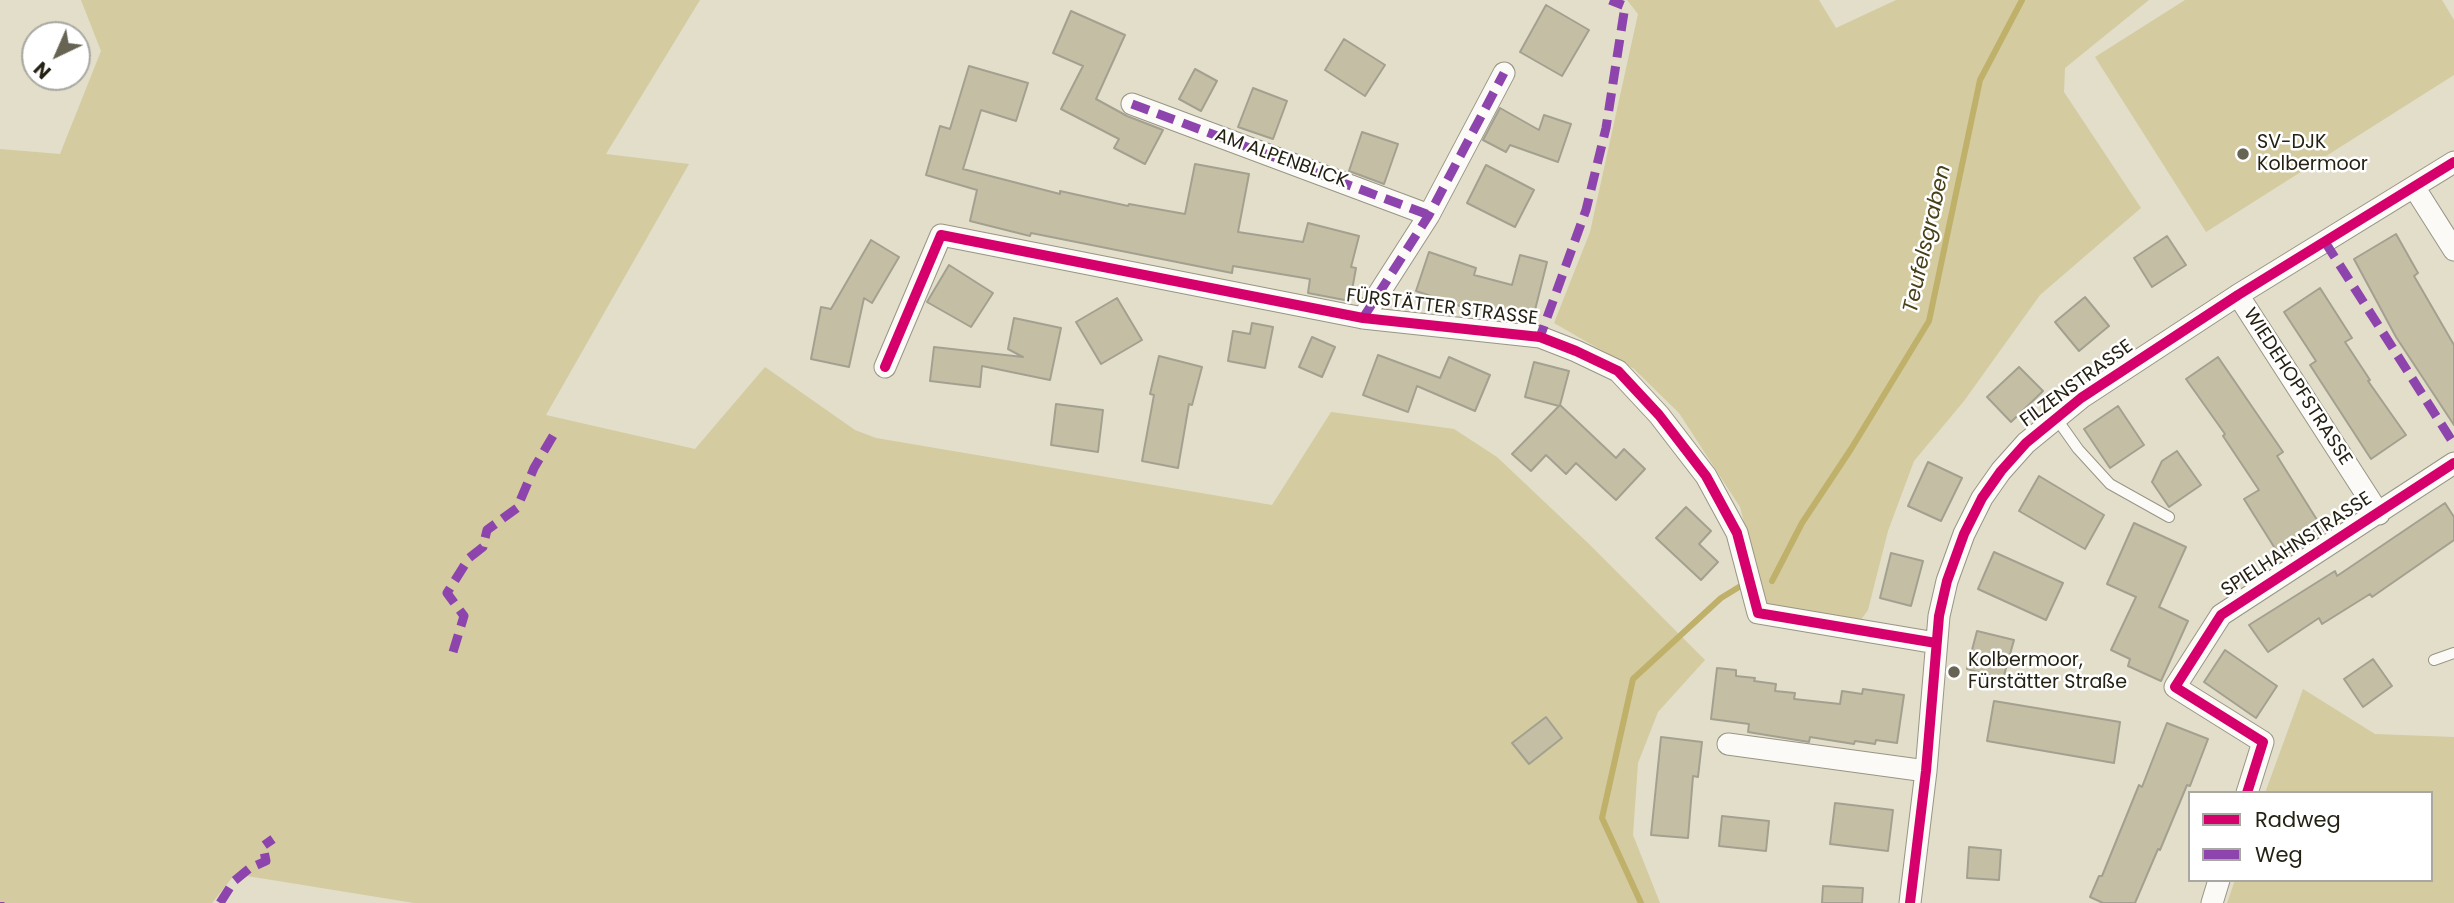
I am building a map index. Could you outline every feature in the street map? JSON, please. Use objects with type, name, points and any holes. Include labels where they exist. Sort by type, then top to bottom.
[{"type":"street","points":[[1363,318],[1429,215],[1504,73]]},
{"type":"street","name":"AM ALPENBLICK","points":[[1132,104],[1429,215]]},
{"type":"street","name":"FILZENSTRASSE","points":[[1910,903],[1926,771],[1939,616],[1947,580],[1964,534],[1982,498],[2001,471],[2026,443],[2081,398],[2238,295],[2454,162]]},
{"type":"street","points":[[2414,187],[2454,250]]},
{"type":"street","name":"FÜRSTÄTTER STRASSE","points":[[885,367],[941,235],[1363,318],[1540,337],[1618,371],[1659,415],[1706,477],[1737,533],[1758,613],[1936,643]]},
{"type":"street","name":"WIEDEHOPFSTRASSE","points":[[2238,295],[2379,514]]},
{"type":"street","name":"SPIELHAHNSTRASSE","points":[[2248,791],[2263,742],[2175,687],[2221,615],[2261,586],[2379,514],[2454,463]]},
{"type":"street","points":[[1728,744],[1926,771]]},
{"type":"street","points":[[2212,903],[2219,882]]},
{"type":"lane","points":[[2056,418],[2078,449],[2110,484],[2169,517]]},
{"type":"lane","points":[[2434,660],[2454,653]]},
{"type":"shaded area","points":[[81,0],[700,0],[606,154],[689,164],[546,415],[695,449],[765,367],[855,430],[876,438],[1272,505],[1331,412],[1454,429],[1497,457],[1705,660],[1658,712],[1638,763],[1633,835],[1660,903],[414,903],[235,874],[212,903],[0,903],[0,149],[60,154],[85,91],[91,91],[91,76],[101,51]]},
{"type":"shaded area","points":[[1627,0],[1819,0],[1836,28],[1896,0],[2149,0],[2065,68],[2064,92],[2141,208],[2040,295],[1964,401],[1914,461],[1888,531],[1868,610],[1860,621],[1766,607],[1740,507],[1679,413],[1634,369],[1554,323],[1590,232],[1638,14]]},
{"type":"shaded area","name":"SV-DJK Kolbermoor","points":[[2185,0],[2442,0],[2454,20],[2454,75],[2206,232],[2095,57]]},
{"type":"shaded area","points":[[2303,689],[2375,734],[2454,737],[2454,903],[2227,903],[2234,882],[2433,882],[2433,791],[2266,791]]},
{"type":"building","points":[[1546,5],[1589,30],[1562,76],[1520,52]]},
{"type":"building","points":[[1071,11],[1125,35],[1096,99],[1127,116],[1163,130],[1145,164],[1114,148],[1119,139],[1061,109],[1083,66],[1053,53]]},
{"type":"building","points":[[1344,39],[1385,65],[1365,96],[1325,70]]},
{"type":"building","points":[[969,66],[1028,83],[1016,121],[981,110],[963,169],[1060,194],[1060,191],[1128,206],[1129,204],[1185,214],[1195,164],[1249,174],[1238,232],[1303,242],[1308,223],[1359,236],[1351,267],[1356,268],[1350,301],[1308,293],[1310,279],[1233,266],[1232,273],[1031,233],[1030,236],[970,221],[977,190],[926,175],[940,126],[950,129]]},
{"type":"building","points":[[1195,69],[1217,81],[1201,111],[1179,99]]},
{"type":"building","points":[[1253,88],[1287,101],[1273,139],[1238,127]]},
{"type":"building","points":[[1500,108],[1539,130],[1544,115],[1571,124],[1558,162],[1510,145],[1506,152],[1483,140]]},
{"type":"building","points":[[1362,132],[1398,144],[1384,184],[1349,171]]},
{"type":"building","points":[[1486,165],[1534,190],[1515,227],[1467,203]]},
{"type":"building","points":[[2396,234],[2418,273],[2414,276],[2454,345],[2454,425],[2396,337],[2354,259]]},
{"type":"building","points":[[2167,236],[2186,265],[2152,287],[2134,258]]},
{"type":"building","points":[[871,240],[899,257],[872,303],[864,298],[849,367],[811,359],[821,307],[831,309]]},
{"type":"building","points":[[1429,252],[1476,268],[1474,275],[1512,285],[1520,255],[1547,262],[1532,322],[1464,305],[1463,307],[1416,291]]},
{"type":"building","points":[[949,265],[993,293],[971,327],[927,302]]},
{"type":"building","points":[[2320,288],[2352,338],[2345,342],[2370,380],[2368,381],[2406,435],[2371,459],[2310,365],[2316,361],[2284,312]]},
{"type":"building","points":[[2085,297],[2109,326],[2079,351],[2055,322]]},
{"type":"building","points":[[1117,298],[1142,340],[1101,364],[1076,322]]},
{"type":"building","points":[[1014,318],[1061,328],[1050,380],[982,366],[980,387],[930,381],[934,347],[1023,357],[1008,349]]},
{"type":"building","points":[[1252,323],[1273,327],[1265,368],[1228,361],[1233,331],[1250,334]]},
{"type":"building","points":[[1312,337],[1335,347],[1322,377],[1299,367]]},
{"type":"building","points":[[1378,355],[1440,378],[1449,357],[1490,375],[1475,411],[1417,386],[1408,412],[1363,395]]},
{"type":"building","points":[[1159,356],[1202,367],[1192,405],[1189,404],[1178,468],[1142,461],[1154,395],[1150,394]]},
{"type":"building","points":[[2218,357],[2283,452],[2277,456],[2324,531],[2281,558],[2244,499],[2259,490],[2223,436],[2225,434],[2186,379]]},
{"type":"building","points":[[1534,362],[1569,371],[1560,405],[1616,458],[1624,449],[1645,469],[1616,500],[1576,463],[1566,474],[1546,455],[1531,471],[1512,454],[1559,406],[1525,397]]},
{"type":"building","points":[[2019,367],[2043,391],[2011,422],[1987,397]]},
{"type":"building","points":[[1056,404],[1103,410],[1098,452],[1051,445]]},
{"type":"building","points":[[2118,406],[2144,445],[2110,468],[2084,429]]},
{"type":"building","points":[[2177,451],[2201,485],[2169,507],[2152,482],[2162,461]]},
{"type":"building","points":[[1928,462],[1962,478],[1941,521],[1908,506]]},
{"type":"building","points":[[2039,476],[2104,515],[2085,549],[2019,511]]},
{"type":"building","points":[[2445,503],[2454,517],[2454,540],[2372,597],[2370,594],[2322,624],[2319,618],[2268,652],[2249,625],[2335,571],[2337,576]]},
{"type":"building","points":[[1686,507],[1711,531],[1699,544],[1718,562],[1701,580],[1656,538]]},
{"type":"building","points":[[2134,523],[2186,547],[2159,607],[2188,621],[2161,681],[2128,666],[2130,659],[2111,650],[2136,597],[2107,584]]},
{"type":"building","points":[[1994,552],[2063,583],[2046,620],[1978,589]]},
{"type":"building","points":[[1891,553],[1923,561],[1911,606],[1880,598]]},
{"type":"building","points":[[1977,631],[2014,640],[2003,679],[1967,669]]},
{"type":"building","points":[[2225,650],[2277,686],[2256,718],[2204,682]]},
{"type":"building","points":[[2373,659],[2392,686],[2363,707],[2344,679]]},
{"type":"building","points":[[1717,668],[1736,670],[1736,676],[1776,684],[1775,691],[1795,693],[1794,699],[1840,704],[1842,691],[1862,694],[1863,689],[1904,695],[1897,743],[1876,740],[1875,744],[1855,741],[1854,744],[1810,737],[1809,742],[1748,732],[1749,724],[1711,719]]},
{"type":"building","points":[[1994,701],[2120,722],[2114,763],[1987,741]]},
{"type":"building","points":[[1546,717],[1562,738],[1529,764],[1512,743]]},
{"type":"building","points":[[2167,723],[2208,739],[2190,786],[2187,785],[2135,903],[2103,903],[2090,897],[2099,876],[2102,876],[2139,785],[2142,787]]},
{"type":"building","points":[[1661,737],[1702,742],[1698,777],[1693,776],[1688,838],[1651,835]]},
{"type":"building","points":[[1835,803],[1893,810],[1888,851],[1830,844]]},
{"type":"building","points":[[1722,816],[1769,821],[1766,851],[1719,846]]},
{"type":"building","points":[[1969,847],[2001,850],[1999,880],[1967,878]]},
{"type":"building","points":[[1823,886],[1863,888],[1862,903],[1822,903]]},
{"type":"waterway","name":"Teufelsgraben","points":[[1772,581],[1802,523],[1929,321],[1980,80],[2022,0]]},
{"type":"waterway","name":"Teufelsgraben","points":[[1641,903],[1602,818],[1633,679],[1721,598],[1739,587]]},
{"type":"marked path","points":[[1534,336],[1540,337],[1586,210],[1606,128],[1625,6],[1610,0]]},
{"type":"marked path","points":[[1363,318],[1429,215],[1504,73]]},
{"type":"marked path","points":[[1132,104],[1429,215]]},
{"type":"marked path","points":[[2325,242],[2454,444]]},
{"type":"marked path","points":[[453,652],[464,616],[447,593],[469,558],[483,547],[487,530],[517,508],[534,468],[557,429]]},
{"type":"marked path","points":[[220,903],[234,881],[250,868],[266,861],[263,846],[273,839]]},
{"type":"cycle path","points":[[1910,903],[1926,771],[1939,616],[1947,581],[1964,534],[1982,498],[2001,471],[2026,443],[2081,398],[2238,295],[2454,162]]},
{"type":"cycle path","points":[[885,367],[941,235],[1363,318],[1540,337],[1618,371],[1659,415],[1706,476],[1737,533],[1758,613],[1936,643]]},
{"type":"cycle path","points":[[2248,791],[2263,742],[2175,687],[2221,615],[2454,463]]},
{"type":"place","name":"SV-DJK Kolbermoor","points":[[2243,154]]},
{"type":"place","name":"Kolbermoor, Fürstätter Straße","points":[[1954,672]]}]
